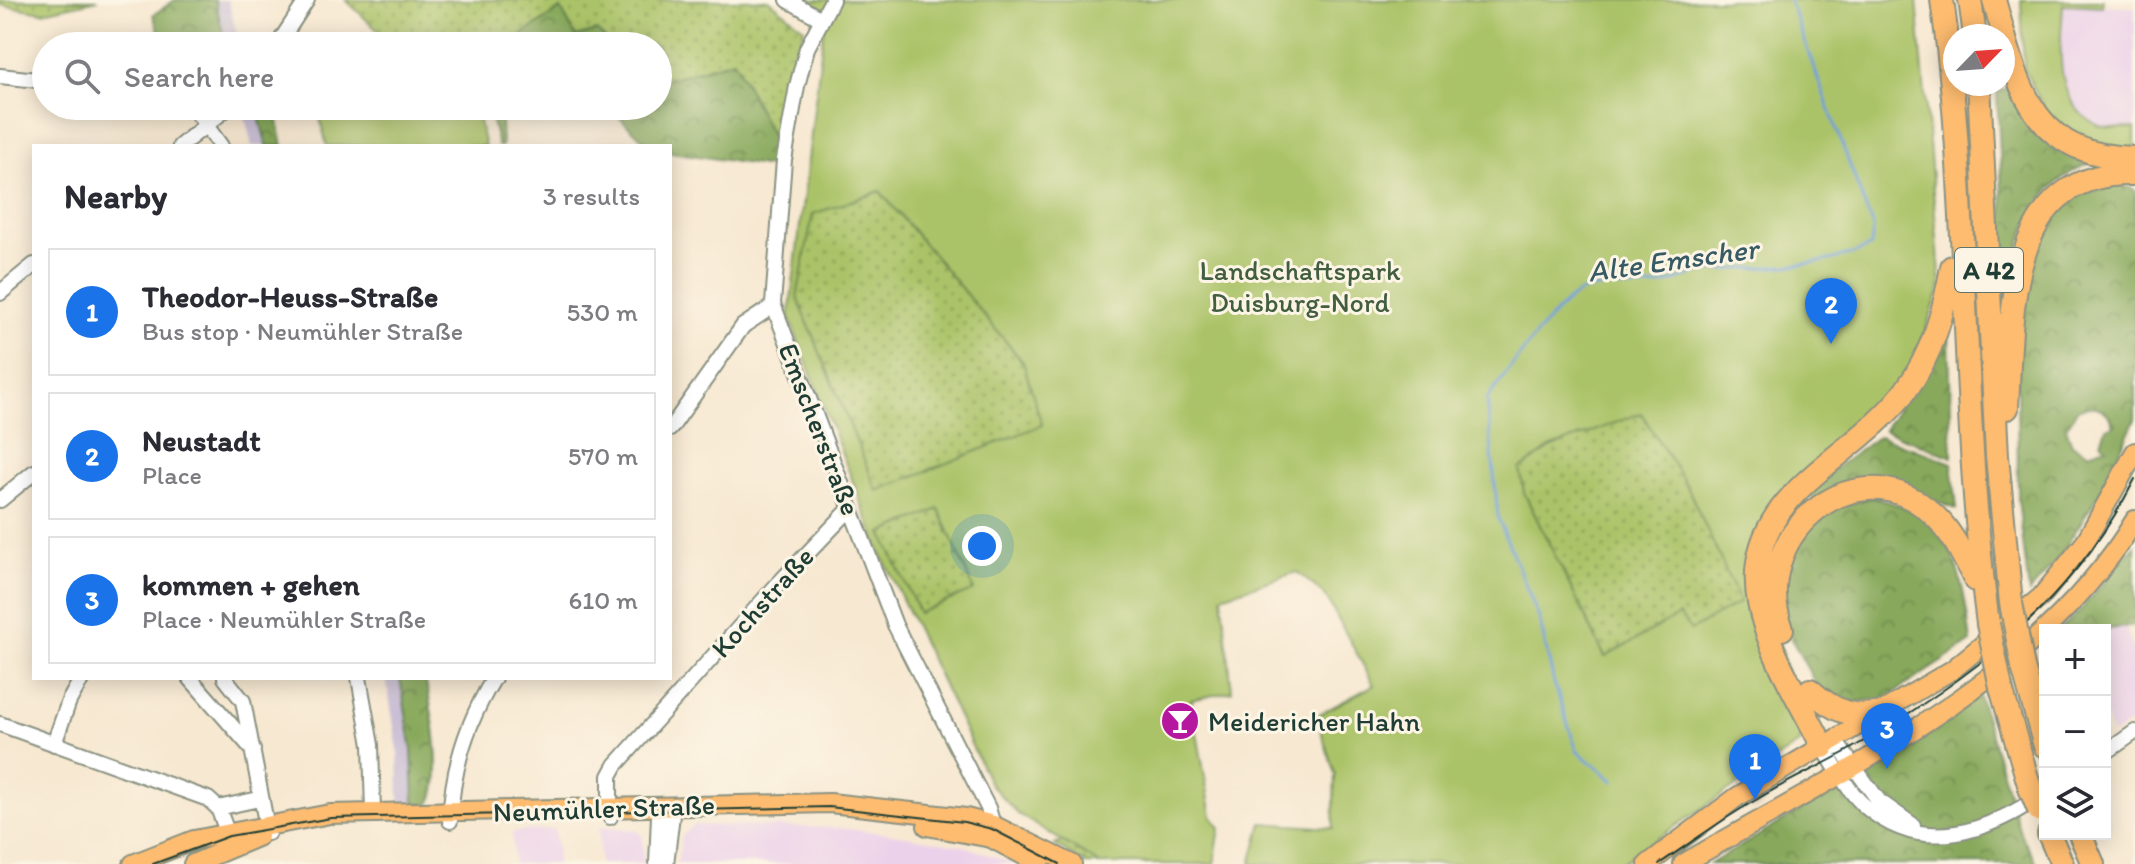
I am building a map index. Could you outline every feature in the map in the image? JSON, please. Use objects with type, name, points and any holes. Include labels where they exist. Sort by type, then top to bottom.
[{"type":"highway","name":"A 42","points":[[1942,0],[1954,103],[1969,447],[1984,599],[2001,688],[2039,801]]},
{"type":"highway","points":[[1970,0],[1973,24]]},
{"type":"highway","points":[[1994,0],[2016,73],[2036,115],[2061,140],[2081,151],[2132,160]]},
{"type":"highway","name":"A 42","points":[[1980,96],[2001,458],[2002,525],[2011,603],[2023,667],[2039,724]]},
{"type":"highway","points":[[2001,458],[2012,321],[2027,242],[2050,202],[2077,183],[2107,176],[2132,160]]},
{"type":"highway","points":[[2107,176],[2135,185]]},
{"type":"highway","points":[[1829,744],[1766,631],[1758,602],[1761,552],[1785,500],[1801,483],[1889,412],[1918,373],[1943,315],[1960,214]]},
{"type":"highway","points":[[1829,744],[1810,690],[1778,620],[1773,593],[1783,547],[1796,527],[1834,498],[1877,491],[1901,495],[1925,507],[1958,544],[1984,599]]},
{"type":"highway","points":[[1810,690],[1843,714],[1885,713]]},
{"type":"highway","points":[[2052,840],[2062,864]]},
{"type":"highway","points":[[2083,840],[2093,864]]},
{"type":"main road","points":[[1648,864],[1737,797],[1885,713],[1952,670],[2041,597],[2072,562],[2135,452]]},
{"type":"main road","points":[[1683,864],[1961,699],[2061,613],[2097,572],[2135,520]]},
{"type":"main road","name":"Neumühler Straße","points":[[267,829],[450,816],[665,812],[830,803],[966,818],[1072,864]]},
{"type":"main road","name":"Neumühler Straße","points":[[133,864],[194,840],[230,839],[267,829],[373,811],[450,816]]},
{"type":"main road","name":"Neumühler Straße","points":[[992,831],[1040,864]]},
{"type":"main road","name":"Neumühler Straße","points":[[193,864],[230,839]]},
{"type":"street","points":[[286,32],[307,0]]},
{"type":"street","points":[[788,0],[821,19]]},
{"type":"street","name":"Emscherstraße","points":[[832,0],[803,61],[788,137],[773,306],[895,625],[984,798],[992,831]]},
{"type":"street","points":[[0,76],[32,79]]},
{"type":"street","points":[[205,120],[220,144]]},
{"type":"street","points":[[182,144],[212,120]]},
{"type":"street","points":[[0,293],[32,267]]},
{"type":"street","points":[[672,425],[743,326],[773,306]]},
{"type":"street","points":[[0,500],[31,480]]},
{"type":"street","name":"Kochstraße","points":[[610,812],[610,776],[616,765],[788,572],[851,508]]},
{"type":"street","points":[[54,744],[69,701],[81,680]]},
{"type":"street","points":[[192,680],[253,750]]},
{"type":"street","points":[[359,680],[371,745],[373,811]]},
{"type":"street","points":[[450,816],[457,765],[476,709],[493,680]]},
{"type":"street","points":[[214,706],[230,684],[243,701],[267,829]]},
{"type":"street","points":[[0,724],[208,799],[218,808],[230,839]]},
{"type":"street","points":[[2111,749],[2135,732]]},
{"type":"street","points":[[1829,744],[1865,807],[1908,831],[1979,830],[2039,804]]},
{"type":"street","points":[[218,808],[259,799]]},
{"type":"street","points":[[657,864],[665,812]]},
{"type":"street","points":[[665,812],[666,864]]},
{"type":"shaded area","points":[[215,0],[228,0],[236,32],[223,32]]},
{"type":"shaded area","points":[[2063,3],[2135,7],[2135,128],[2099,126],[2076,108],[2061,73]]},
{"type":"shaded area","points":[[246,120],[260,120],[266,144],[252,144]]},
{"type":"shaded area","points":[[2125,624],[2135,654],[2135,720],[2112,735],[2111,732],[2111,628]]},
{"type":"shaded area","points":[[386,680],[400,680],[412,750],[414,803],[399,804],[398,750]]},
{"type":"shaded area","points":[[694,825],[841,828],[963,846],[1015,864],[677,864],[682,836]]},
{"type":"shaded area","points":[[599,827],[634,830],[642,835],[644,864],[600,864]]},
{"type":"shaded area","points":[[555,829],[557,864],[514,864],[512,832]]},
{"type":"green space","points":[[0,0],[98,0],[43,12],[0,5]]},
{"type":"green space","points":[[175,0],[215,0],[223,32],[159,32],[153,15]]},
{"type":"green space","points":[[346,0],[769,0],[804,28],[776,145],[734,60],[672,78],[672,32],[573,32],[561,9],[526,32],[379,32]]},
{"type":"green space","name":"Landschaftspark Duisburg-Nord","points":[[801,0],[1917,0],[1941,286],[1912,368],[1755,552],[1802,730],[1800,743],[1619,864],[1251,864],[1262,823],[1333,828],[1335,774],[1316,716],[1374,685],[1325,595],[1297,572],[1222,596],[1232,691],[1191,700],[1212,816],[1220,828],[1214,864],[1100,864],[1018,814],[990,784],[881,554],[789,317],[825,18]],"holes":[[[880,191],[1023,362],[1042,425],[877,491],[797,297],[813,214]],[[1641,413],[1687,486],[1740,602],[1691,630],[1679,615],[1605,657],[1524,493],[1520,469],[1550,448]],[[939,509],[974,590],[919,613],[882,533]]]},
{"type":"green space","points":[[2021,0],[2103,0],[2102,6],[2063,4],[2062,71],[2072,102],[2082,115],[2101,127],[2135,128],[2135,146],[2127,149],[2077,140],[2045,111],[2024,69]]},
{"type":"green space","points":[[561,9],[573,32],[526,32]]},
{"type":"green space","points":[[734,60],[776,145],[771,167],[672,152],[672,144],[648,144],[622,120],[672,120],[672,78]]},
{"type":"green space","points":[[1997,96],[2013,96],[2024,114],[2042,132],[2090,158],[2091,163],[2053,186],[2040,202],[2022,239],[2007,302]]},
{"type":"green space","points":[[260,120],[278,120],[283,144],[266,144]]},
{"type":"green space","points":[[320,120],[478,120],[484,144],[326,144]]},
{"type":"green space","points":[[492,120],[501,120],[502,144],[498,144]]},
{"type":"green space","points":[[2120,185],[2135,190],[2135,419],[2100,493],[2057,560],[2029,593],[2018,499],[2017,384],[2024,293],[2033,247],[2065,196]],"holes":[[[2088,406],[2101,409],[2113,426],[2106,428],[2101,442],[2106,447],[2088,453],[2072,444],[2066,428],[2077,410]]]},
{"type":"green space","points":[[880,191],[1023,362],[1043,425],[877,492],[797,297],[812,214]]},
{"type":"green space","points":[[1944,335],[1949,336],[1952,457],[1884,430]]},
{"type":"green space","points":[[1641,412],[1687,486],[1741,602],[1690,631],[1679,616],[1605,657],[1524,493],[1520,469],[1550,448]]},
{"type":"green space","points":[[1879,436],[1952,463],[1957,509],[1916,495],[1814,501],[1808,488]]},
{"type":"green space","points":[[1871,498],[1899,505],[1921,516],[1937,530],[1957,568],[1971,642],[1886,698],[1848,703],[1818,688],[1793,642],[1785,619],[1783,571],[1802,532],[1838,506]]},
{"type":"green space","points":[[939,509],[975,590],[919,613],[882,533]]},
{"type":"green space","points":[[2135,545],[2135,625],[2111,629],[2111,624],[2066,624]]},
{"type":"green space","points":[[400,680],[425,680],[437,762],[434,794],[429,805],[414,803],[412,750]]},
{"type":"green space","points":[[1979,696],[2021,835],[2037,864],[1710,864],[1890,758]]},
{"type":"green space","points":[[1066,840],[1108,864],[1086,864],[1055,845]]},
{"type":"waterway","name":"Alte Emscher","points":[[1614,781],[1577,751],[1554,683],[1539,618],[1498,518],[1487,399],[1544,326],[1569,300],[1589,289],[1657,286],[1707,271],[1817,262],[1871,246],[1873,228],[1789,0]]},
{"type":"tram line","points":[[1659,864],[1743,807],[1847,751],[1974,668],[2047,602],[2080,565],[2135,479]]},
{"type":"tram line","points":[[153,864],[229,836],[331,818],[829,807],[964,822],[992,829],[1060,864]]},
{"type":"place","name":"Neustadt","points":[[1831,344]]},
{"type":"place","name":"Meidericher Hahn","points":[[1180,721]]},
{"type":"place","name":"kommen + gehen","points":[[1887,769]]},
{"type":"place","name":"Theodor-Heuss-Straße","points":[[1755,800]]}]
